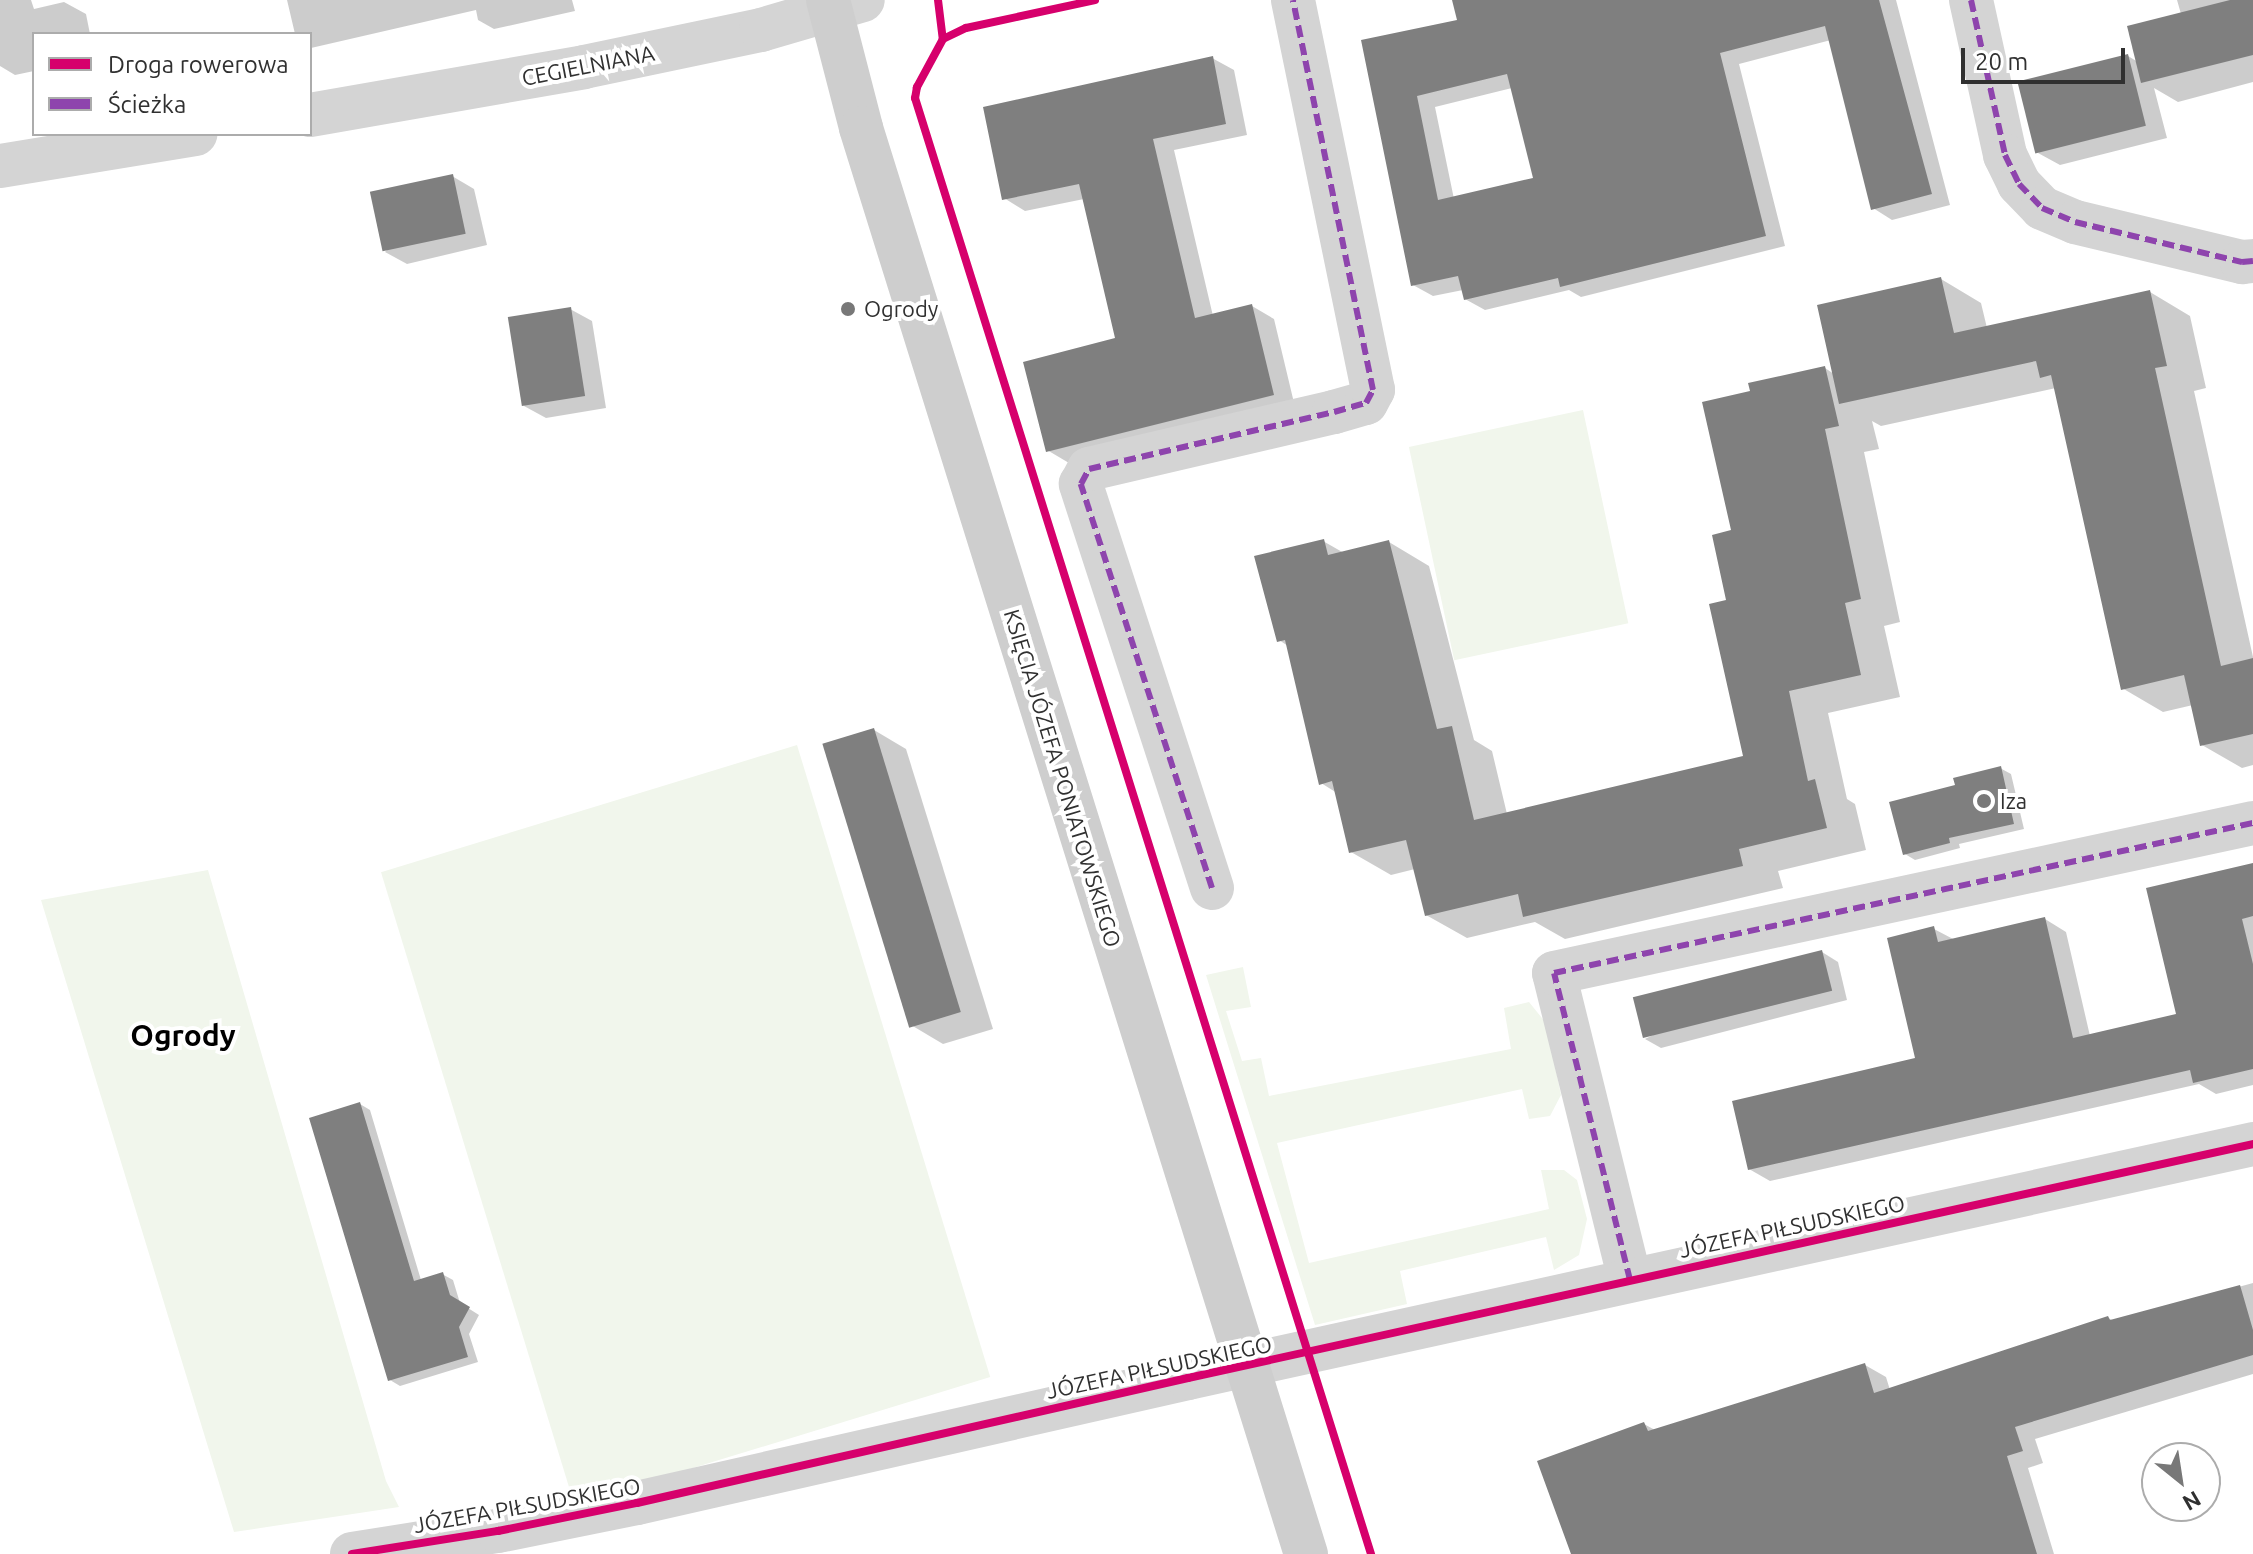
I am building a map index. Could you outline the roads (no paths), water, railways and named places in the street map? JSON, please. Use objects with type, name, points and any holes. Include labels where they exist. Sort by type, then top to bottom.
[{"type":"street","points":[[1212,888],[1081,484],[1089,469],[1334,412],[1366,403],[1373,390],[1293,0]]},
{"type":"street","points":[[1971,0],[2005,155],[2019,184],[2042,208],[2075,222],[2242,262],[2253,261]]},
{"type":"street","name":"CEGIELNIANA","points":[[312,115],[584,67],[761,30],[840,3]]},
{"type":"street","name":"KSIĘCIA JÓZEFA PONIATOWSKIEGO","points":[[840,3],[861,128],[1306,1554]]},
{"type":"street","points":[[0,166],[183,136]]},
{"type":"street","points":[[1630,1280],[1554,973],[2253,823]]},
{"type":"street","name":"JÓZEFA PIŁSUDSKIEGO","points":[[352,1554],[498,1531],[637,1503],[1246,1365],[2253,1144]]},
{"type":"place","name":"Ogrody","points":[[848,309]]},
{"type":"place","name":"Iza","points":[[1984,801]]},
{"type":"district","name":"Ogrody","points":[[183,1035]]}]
